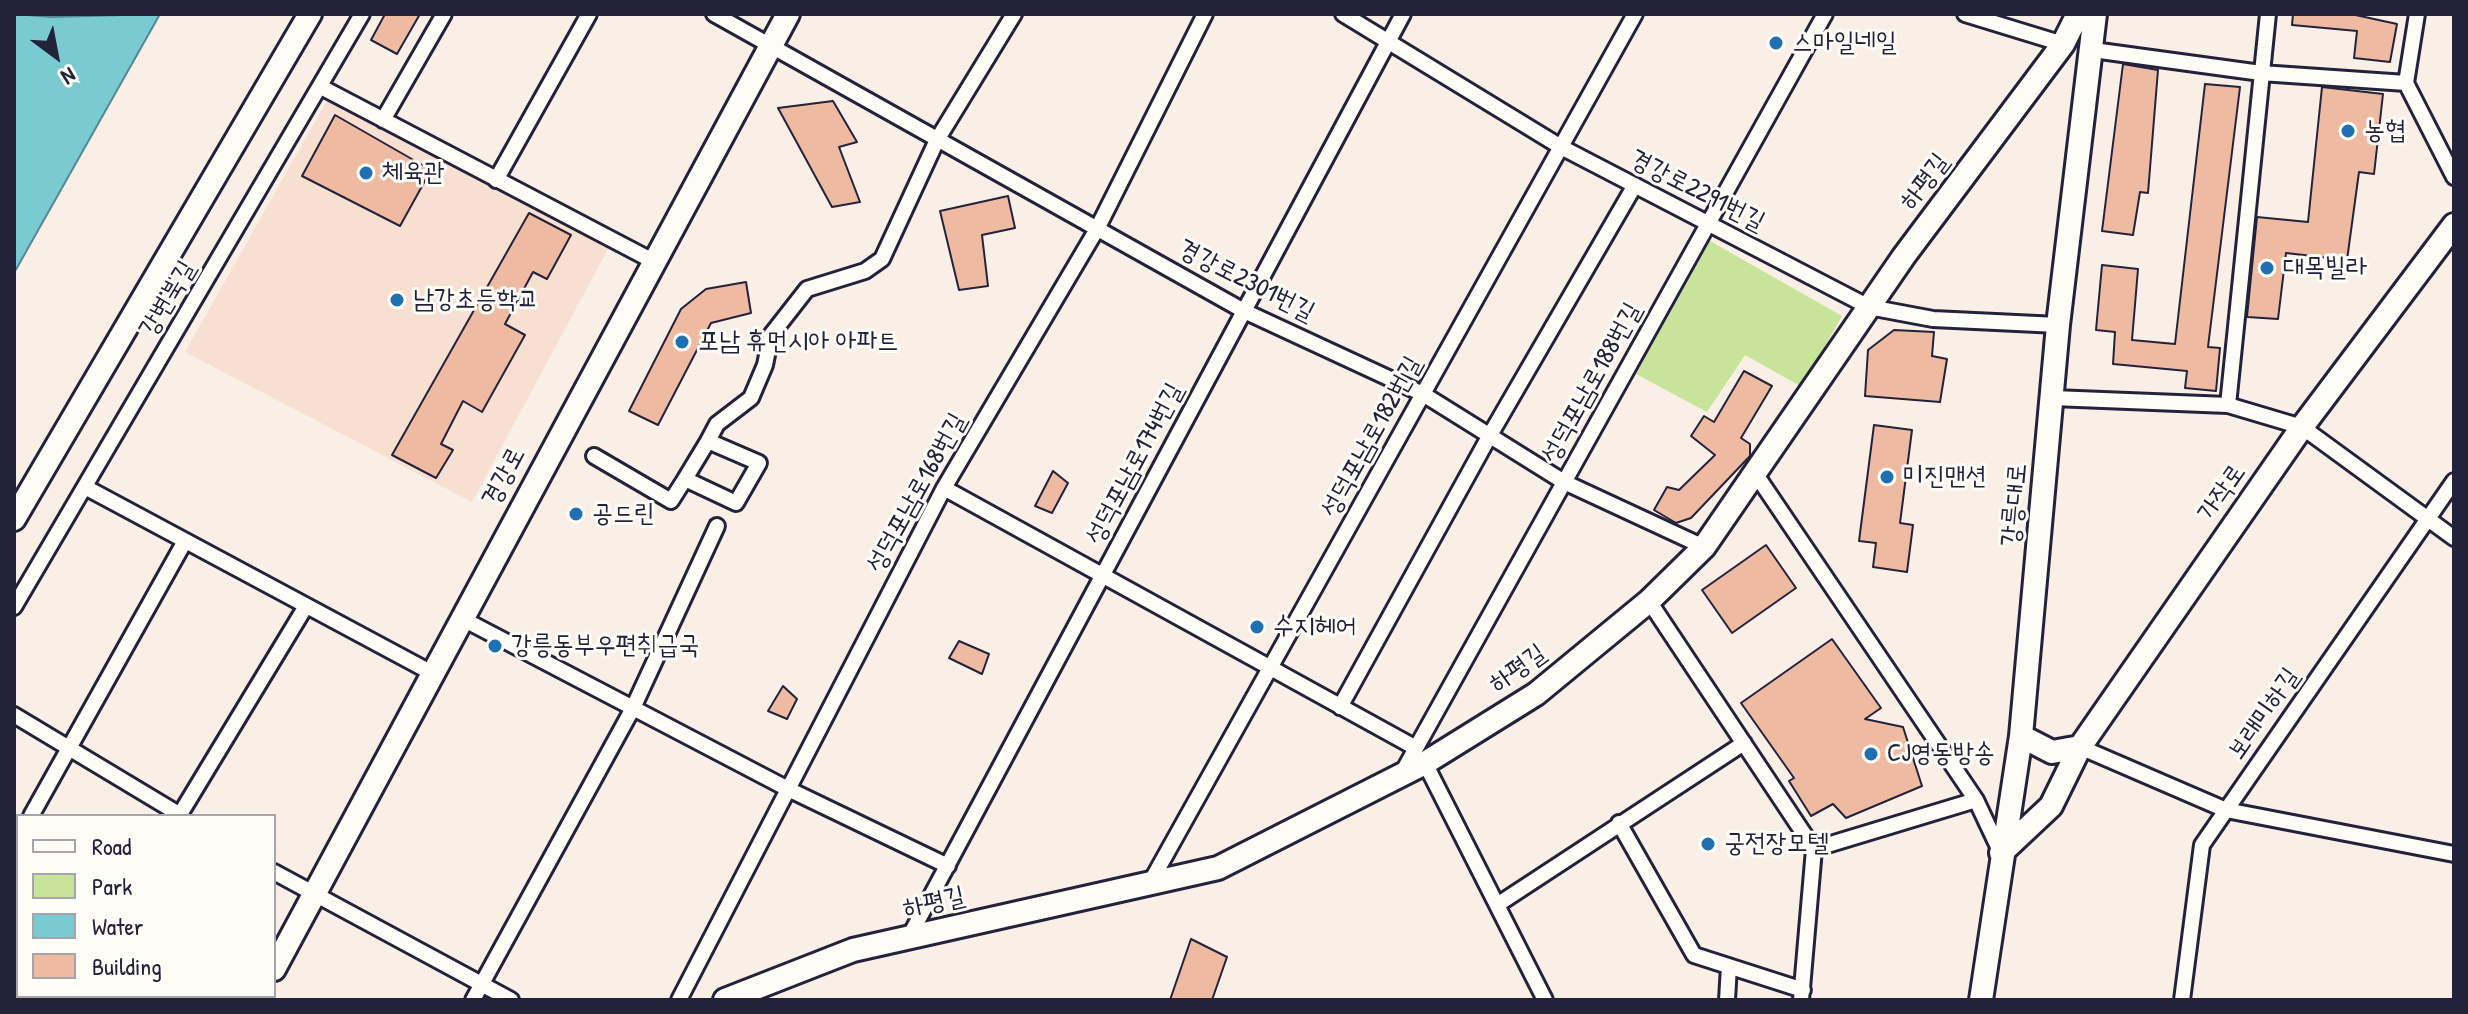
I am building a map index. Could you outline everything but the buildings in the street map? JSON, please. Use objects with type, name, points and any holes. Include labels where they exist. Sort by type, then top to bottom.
[{"type":"street","points":[[14,519],[310,14]]},
{"type":"street","name":"강변북길","points":[[14,607],[362,14]]},
{"type":"street","points":[[383,120],[444,14]]},
{"type":"street","points":[[496,180],[589,14]]},
{"type":"street","name":"경강로2301번길","points":[[714,14],[1244,311],[1423,394],[1564,482],[1704,547]]},
{"type":"street","name":"경강로","points":[[276,965],[788,14]]},
{"type":"street","points":[[594,456],[671,501],[717,424],[751,398],[765,365],[771,335],[807,289],[865,271],[882,259],[937,140],[1014,14]]},
{"type":"street","name":"성덕포남로168번길","points":[[679,1000],[944,488],[1097,229],[1205,14]]},
{"type":"street","name":"경강로2291번길","points":[[1343,14],[1561,147],[1869,307],[1933,319],[2058,325]]},
{"type":"street","name":"성덕포남로174번길","points":[[909,937],[1403,14]]},
{"type":"street","name":"성덕포남로182번길","points":[[1150,883],[1635,14]]},
{"type":"street","name":"성덕포남로188번길","points":[[1420,756],[1564,482],[1825,14]]},
{"type":"street","points":[[1965,14],[2063,44]]},
{"type":"street","name":"하평길","points":[[725,1000],[853,950],[1218,868],[1400,775],[1420,756],[1536,694],[1649,601],[1704,547],[1869,307],[2063,44],[2078,14]]},
{"type":"street","name":"강릉대로","points":[[1981,1000],[2021,736],[2058,325],[2095,14]]},
{"type":"street","points":[[2228,405],[2268,14]]},
{"type":"street","points":[[2417,14],[2406,83],[2454,177]]},
{"type":"street","points":[[2093,50],[2261,73],[2406,83]]},
{"type":"street","points":[[321,87],[653,261]]},
{"type":"street","points":[[1340,707],[1490,435],[1635,185]]},
{"type":"street","name":"가작로","points":[[2001,853],[2051,806],[2080,747],[2302,427],[2454,225]]},
{"type":"street","points":[[2053,398],[2228,405],[2302,427],[2454,538]]},
{"type":"street","points":[[685,479],[736,503],[759,463],[708,441]]},
{"type":"street","points":[[1755,473],[1976,800],[2001,853]]},
{"type":"street","name":"보래미하길","points":[[2182,1000],[2202,845],[2454,481]]},
{"type":"street","points":[[85,487],[432,673]]},
{"type":"street","points":[[944,488],[1340,707],[1420,756],[1545,1000]]},
{"type":"street","points":[[473,1000],[633,708],[717,526]]},
{"type":"street","points":[[32,814],[185,541]]},
{"type":"street","points":[[1619,823],[1665,898],[1694,955],[1802,995],[1814,849],[1649,601]]},
{"type":"street","points":[[181,814],[306,606]]},
{"type":"street","points":[[461,618],[788,789],[948,866]]},
{"type":"street","points":[[14,715],[177,814]]},
{"type":"street","points":[[2021,736],[2052,752],[2080,747],[2226,810],[2454,854]]},
{"type":"street","points":[[1497,905],[1744,743]]},
{"type":"street","points":[[1814,849],[1976,800]]},
{"type":"street","points":[[276,873],[511,1000]]},
{"type":"street","points":[[1727,1000],[1729,966]]},
{"type":"shaded area","name":"남강초등학교","points":[[329,97],[608,249],[472,502],[185,352]]},
{"type":"green space","points":[[1710,241],[1842,316],[1802,387],[1745,355],[1707,412],[1636,374]]},
{"type":"water","points":[[14,14],[52,17],[160,14],[14,273]]},
{"type":"place","name":"스마일네일","points":[[1776,43]]},
{"type":"place","name":"농협","points":[[2348,131]]},
{"type":"place","name":"체육관","points":[[366,173]]},
{"type":"place","name":"대목빌라","points":[[2267,268]]},
{"type":"place","name":"남강초등학교","points":[[397,300]]},
{"type":"place","name":"포남 휴먼시아 아파트","points":[[682,342]]},
{"type":"place","name":"미진맨션","points":[[1887,477]]},
{"type":"place","name":"공드린","points":[[576,514]]},
{"type":"place","name":"수지헤어","points":[[1257,627]]},
{"type":"place","name":"강릉동부우편취급국","points":[[495,646]]},
{"type":"place","name":"CJ영동방송","points":[[1871,754]]},
{"type":"place","name":"궁전장모텔","points":[[1708,844]]}]
